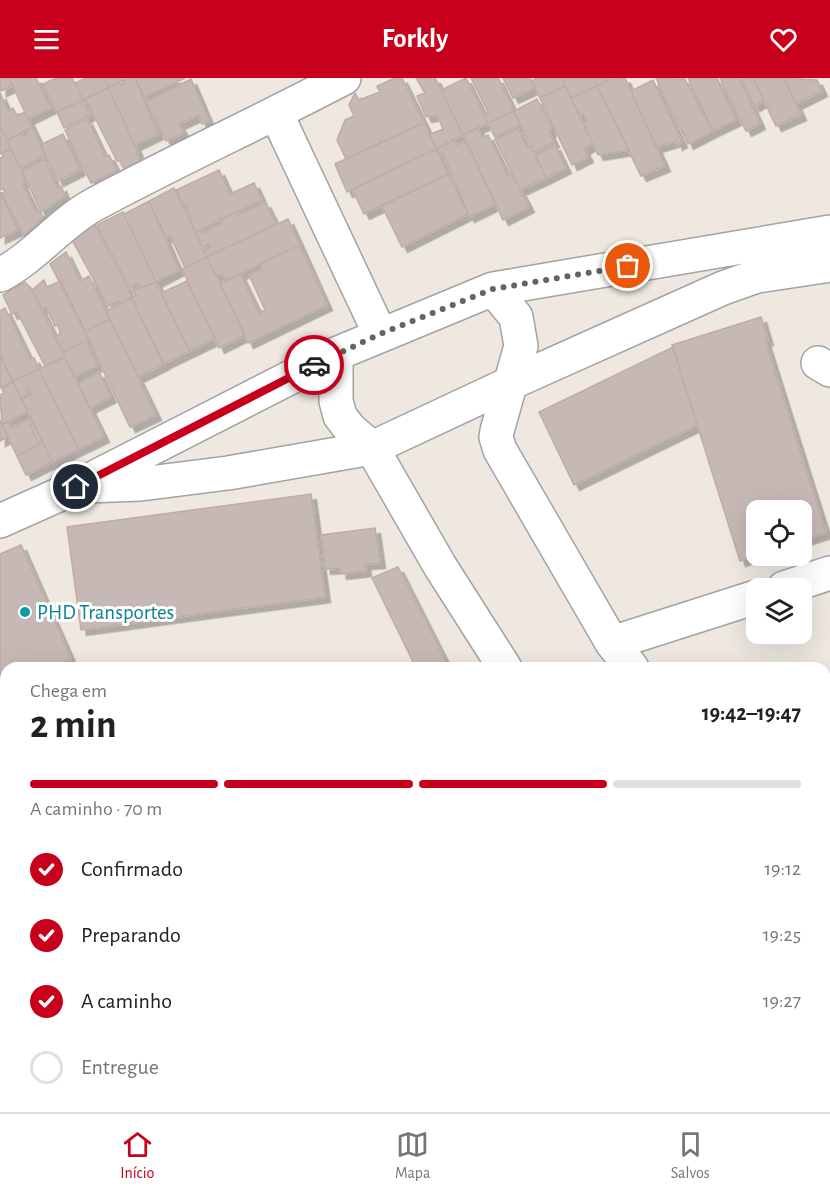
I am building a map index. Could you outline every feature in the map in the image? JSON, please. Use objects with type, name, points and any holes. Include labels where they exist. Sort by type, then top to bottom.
[{"type":"street","points":[[0,275],[16,267],[54,232],[93,205],[344,78]]},
{"type":"street","points":[[276,113],[380,334]]},
{"type":"street","points":[[0,521],[76,487],[336,354],[493,289],[830,232]]},
{"type":"street","points":[[76,487],[141,484],[228,474],[372,448],[723,288],[757,276],[830,265]]},
{"type":"street","points":[[493,289],[516,317],[521,337],[513,382],[496,437],[500,450],[622,655],[746,601]]},
{"type":"street","points":[[336,354],[336,401],[340,416],[350,429],[372,448],[440,566],[501,662]]},
{"type":"street","points":[[812,579],[830,573]]},
{"type":"building","points":[[0,78],[9,78],[12,86],[1,91]]},
{"type":"building","points":[[9,78],[36,78],[51,108],[28,119]]},
{"type":"building","points":[[56,78],[72,78],[83,100],[57,112],[43,84]]},
{"type":"building","points":[[86,78],[104,78],[109,87],[83,100],[75,83]]},
{"type":"building","points":[[104,78],[128,78],[109,87]]},
{"type":"building","points":[[135,78],[158,134],[135,145],[108,88],[120,82],[121,85],[124,84],[123,81]]},
{"type":"building","points":[[135,78],[185,78],[145,97]]},
{"type":"building","points":[[395,78],[402,78],[424,123],[382,142],[381,140],[379,144],[346,159],[337,140],[345,120],[354,116],[349,105],[355,93],[359,100],[380,92],[377,86]]},
{"type":"building","points":[[416,78],[435,78],[463,135],[436,149],[429,135],[443,129],[437,115],[426,117],[417,96],[425,93]]},
{"type":"building","points":[[466,78],[488,123],[463,135],[441,90]]},
{"type":"building","points":[[471,78],[498,78],[514,111],[488,123],[484,114],[488,112]]},
{"type":"building","points":[[503,78],[530,78],[535,88],[513,98]]},
{"type":"building","points":[[537,78],[562,78],[565,86],[540,98],[531,81]]},
{"type":"building","points":[[562,78],[594,78],[597,86],[571,98]]},
{"type":"building","points":[[594,78],[613,78],[597,86]]},
{"type":"building","points":[[613,78],[625,78],[665,166],[641,176],[597,86]]},
{"type":"building","points":[[656,78],[678,78],[679,80],[684,78],[713,131],[688,144]]},
{"type":"building","points":[[688,78],[717,78],[736,120],[713,131]]},
{"type":"building","points":[[720,78],[739,78],[760,124],[746,131]]},
{"type":"building","points":[[741,78],[753,78],[764,101],[754,106]]},
{"type":"building","points":[[753,78],[784,78],[801,115],[776,126]]},
{"type":"building","points":[[784,78],[817,80],[822,91],[796,104]]},
{"type":"building","points":[[191,79],[209,121],[202,124],[198,115],[179,124],[184,133],[166,141],[146,102]]},
{"type":"building","points":[[653,80],[682,142],[677,145],[676,141],[656,147],[631,91]]},
{"type":"building","points":[[565,86],[593,144],[584,149],[588,157],[572,165],[540,98]]},
{"type":"building","points":[[597,86],[629,150],[598,155],[583,123],[587,121],[584,114],[580,116],[571,98]]},
{"type":"building","points":[[108,88],[140,161],[124,169],[120,161],[117,161],[85,98]]},
{"type":"building","points":[[0,93],[8,111],[13,108],[17,116],[25,112],[32,127],[7,140],[0,125]]},
{"type":"building","points":[[537,99],[551,125],[550,134],[554,142],[534,152],[514,111]]},
{"type":"building","points":[[83,100],[90,115],[64,128],[57,112]]},
{"type":"building","points":[[514,111],[520,125],[495,137],[488,123]]},
{"type":"building","points":[[87,119],[105,157],[109,155],[117,171],[91,183],[65,130]]},
{"type":"building","points":[[424,123],[436,149],[347,192],[335,164]]},
{"type":"building","points":[[0,125],[11,149],[0,154]]},
{"type":"building","points":[[32,127],[46,155],[20,168],[7,140],[21,133],[23,136],[28,134],[26,131]]},
{"type":"building","points":[[478,128],[482,138],[488,135],[508,176],[512,174],[529,207],[503,220],[463,135]]},
{"type":"building","points":[[518,128],[527,148],[531,146],[546,178],[520,190],[495,139]]},
{"type":"building","points":[[63,134],[80,170],[58,181],[40,145]]},
{"type":"building","points":[[454,140],[456,145],[466,141],[496,204],[469,217],[443,153],[439,155],[436,149]]},
{"type":"building","points":[[555,145],[566,168],[546,178],[535,155]]},
{"type":"building","points":[[11,149],[26,181],[22,183],[36,212],[40,210],[43,217],[24,236],[1,193],[5,192],[4,189],[0,190],[0,158],[4,156],[2,153]]},
{"type":"building","points":[[436,149],[448,174],[364,214],[352,189]]},
{"type":"building","points":[[45,159],[57,188],[61,186],[65,196],[41,212],[22,171]]},
{"type":"building","points":[[219,170],[230,194],[254,183],[262,200],[195,232],[186,204],[183,205],[176,190]]},
{"type":"building","points":[[448,174],[468,214],[402,247],[382,206]]},
{"type":"building","points":[[174,188],[207,257],[185,268],[170,235],[166,237],[149,201]]},
{"type":"building","points":[[0,192],[18,230],[0,238]]},
{"type":"building","points":[[149,201],[179,270],[156,282],[124,214]]},
{"type":"building","points":[[265,202],[276,224],[207,257],[204,250],[211,247],[209,244],[203,247],[195,232],[200,230],[202,233],[221,224],[219,220],[237,212],[238,216]]},
{"type":"building","points":[[123,212],[156,282],[140,288],[138,283],[130,288],[97,225]]},
{"type":"building","points":[[288,219],[300,245],[226,281],[223,274],[216,276],[207,257]]},
{"type":"building","points":[[93,221],[132,297],[120,304],[119,301],[108,306],[71,238]]},
{"type":"building","points":[[300,245],[327,305],[248,343],[220,283],[240,274],[259,313],[265,310],[249,275],[262,269],[260,264]]},
{"type":"building","points":[[66,252],[80,281],[89,276],[110,319],[85,332],[50,264]]},
{"type":"building","points":[[207,257],[245,335],[219,348],[182,269]]},
{"type":"building","points":[[44,280],[47,287],[61,281],[89,340],[63,352],[55,336],[60,334],[59,325],[55,326],[46,307],[41,308],[32,290]]},
{"type":"building","points":[[187,281],[215,339],[190,351],[161,293]]},
{"type":"building","points":[[25,282],[32,290],[65,357],[45,366],[17,312],[12,314],[3,295]]},
{"type":"building","points":[[156,282],[190,351],[163,364],[132,298],[136,295],[133,290]]},
{"type":"building","points":[[132,298],[164,364],[138,377],[106,311]]},
{"type":"building","points":[[5,308],[30,359],[34,358],[39,369],[13,381],[0,355],[0,311]]},
{"type":"building","points":[[761,317],[768,340],[765,340],[826,533],[812,537],[812,500],[746,500],[746,559],[740,561],[672,345]]},
{"type":"building","points":[[110,319],[156,415],[130,427],[85,332]]},
{"type":"building","points":[[86,341],[97,366],[74,377],[63,352]]},
{"type":"building","points":[[673,347],[697,425],[574,485],[539,412]]},
{"type":"building","points":[[0,355],[13,382],[0,388]]},
{"type":"building","points":[[65,357],[104,437],[79,449],[39,369]]},
{"type":"building","points":[[39,369],[79,449],[52,462],[22,399],[32,394],[29,388],[26,390],[29,394],[21,398],[13,381]]},
{"type":"building","points":[[99,372],[111,397],[89,408],[78,384]]},
{"type":"building","points":[[13,382],[28,412],[2,424],[0,395],[4,393],[2,388]]},
{"type":"building","points":[[31,418],[33,423],[30,425],[39,445],[17,456],[2,425],[9,422],[11,428]]},
{"type":"building","points":[[0,420],[8,437],[0,441]]},
{"type":"building","points":[[33,423],[52,462],[26,475],[17,456],[39,445],[30,425]]},
{"type":"building","points":[[311,494],[325,597],[81,630],[67,527]]},
{"type":"building","points":[[375,528],[380,563],[365,564],[366,571],[341,574],[340,568],[325,569],[321,535]]},
{"type":"building","name":"PHD Transportes","points":[[21,545],[71,659],[65,662],[0,662],[0,554]]},
{"type":"building","points":[[398,567],[446,662],[413,662],[372,578]]},
{"type":"way so far","points":[[314,365],[380,334],[493,289],[628,266]]},
{"type":"place","name":"PHD Transportes","points":[[25,612]]},
{"type":"route","points":[[76,487],[314,365]]}]
